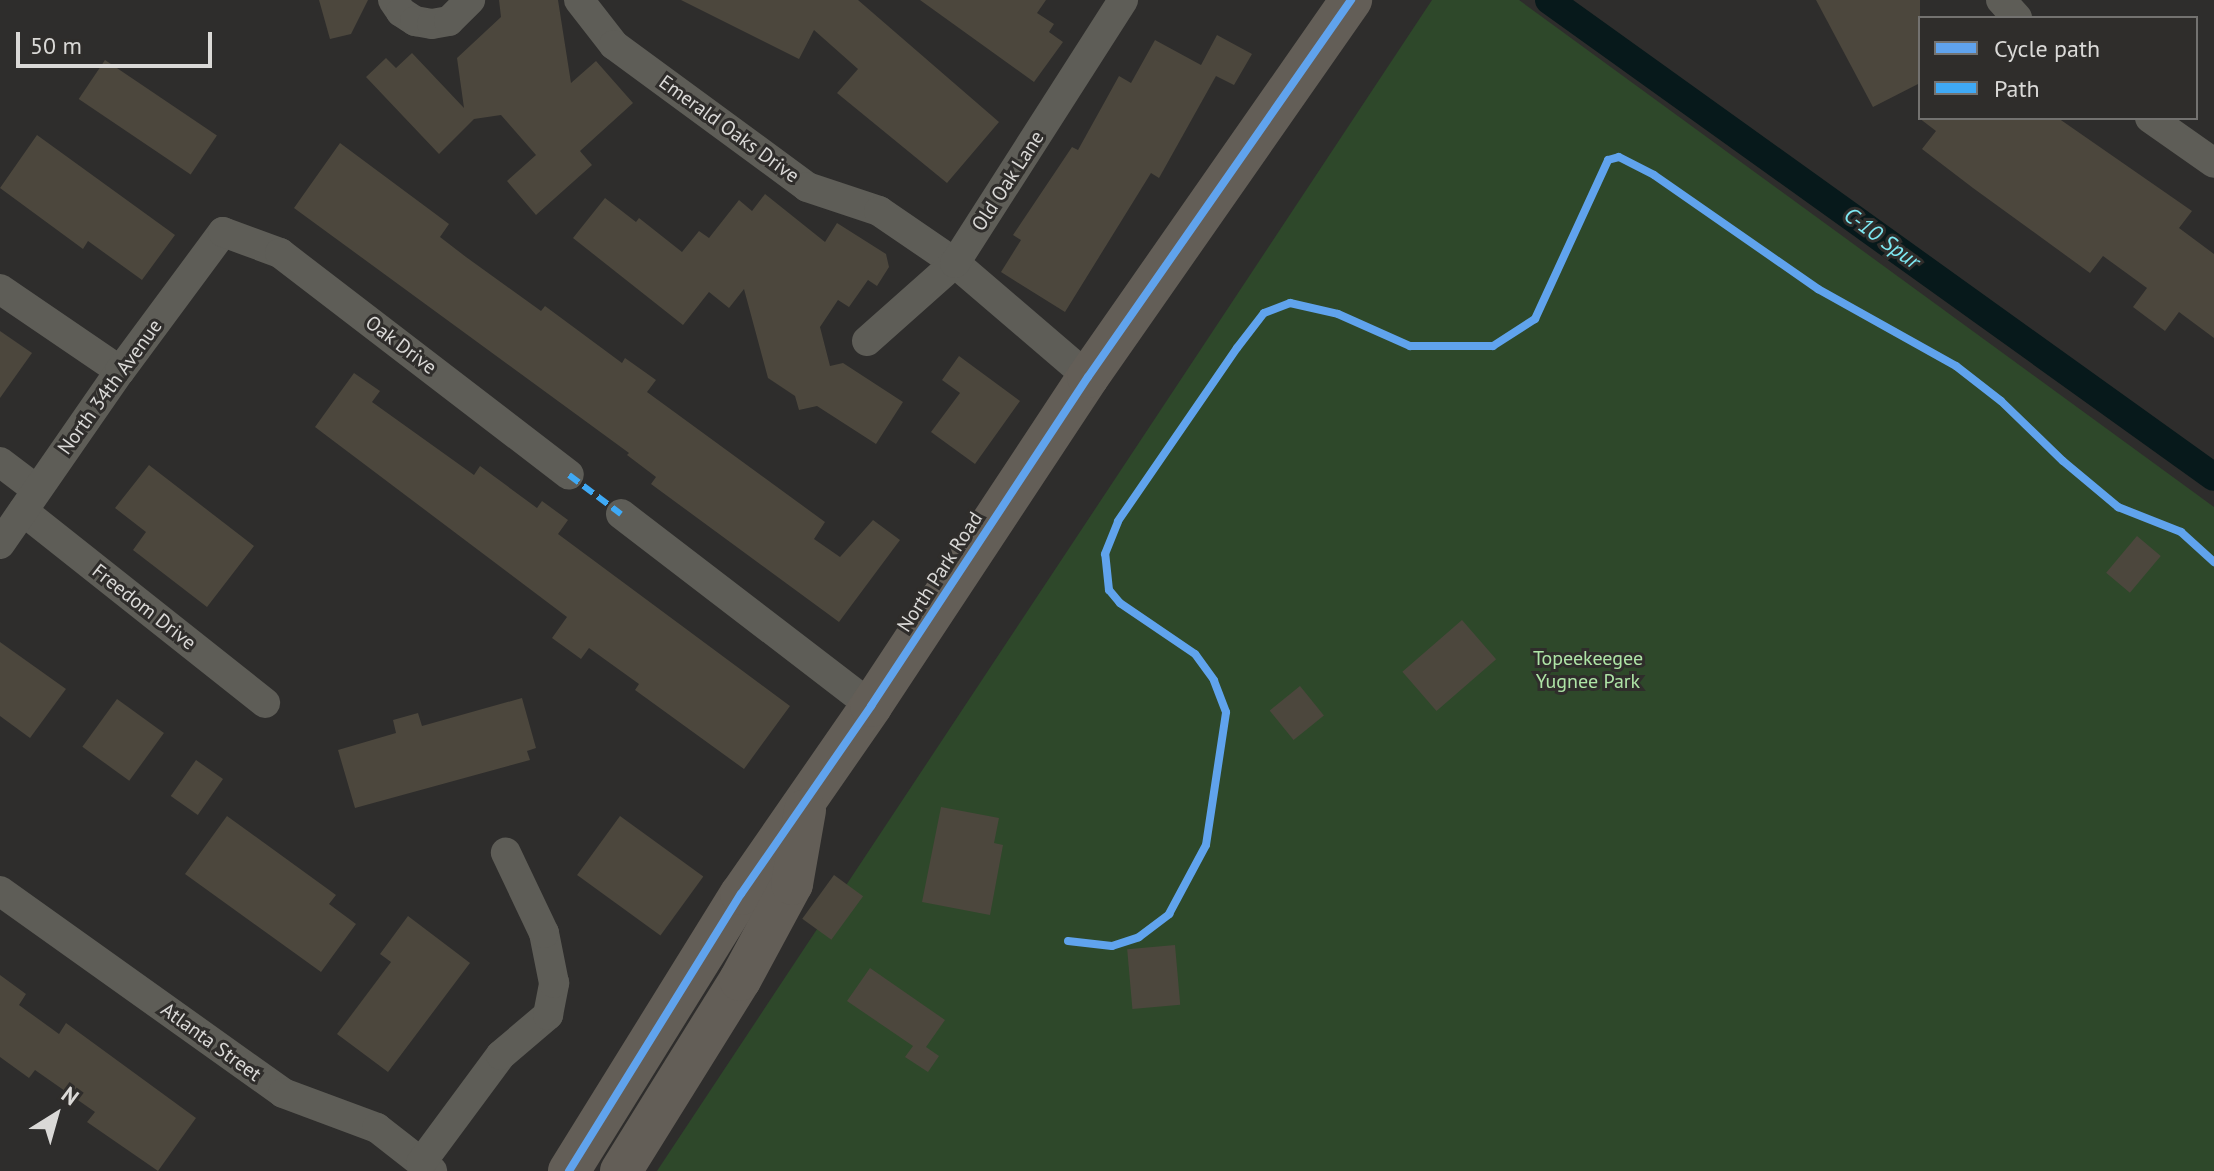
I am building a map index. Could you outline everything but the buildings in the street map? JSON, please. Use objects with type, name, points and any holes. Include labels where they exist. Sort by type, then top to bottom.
[{"type":"street","points":[[393,0],[401,12],[415,21],[432,24],[449,21],[470,0]]},
{"type":"street","name":"Emerald Oaks Drive","points":[[579,0],[614,45],[807,187],[879,211],[955,263],[1088,377]]},
{"type":"street","name":"Old Oak Lane","points":[[867,341],[955,263],[1123,0]]},
{"type":"street","name":"North Park Road","points":[[569,1171],[741,894],[871,706],[1088,377],[1351,0]]},
{"type":"street","points":[[2001,0],[2015,16]]},
{"type":"street","points":[[2153,120],[2214,163]]},
{"type":"street","name":"North 34th Avenue","points":[[0,544],[120,371],[223,232]]},
{"type":"street","name":"Oak Drive","points":[[223,232],[280,253],[569,475]]},
{"type":"street","points":[[0,289],[120,371]]},
{"type":"street","name":"Freedom Drive","points":[[0,462],[30,501],[265,703]]},
{"type":"street","points":[[621,514],[871,706]]},
{"type":"street","name":"North Park Road","points":[[621,1171],[740,980],[792,884],[807,797]]},
{"type":"street","points":[[427,1167],[501,1055],[548,1015],[554,983],[544,933],[506,853]]},
{"type":"street","name":"Atlanta Street","points":[[0,891],[283,1093],[377,1128],[427,1167]]},
{"type":"green space","name":"Topeekeegee Yugnee Park","points":[[1432,0],[1519,0],[2214,507],[2214,1171],[657,1171]]},
{"type":"waterway","name":"C-10 Spur","points":[[1549,0],[2214,477]]},
{"type":"marked path","points":[[569,475],[621,514]]},
{"type":"cycle path","points":[[569,1171],[741,894],[871,706],[1088,377],[1351,0]]},
{"type":"cycle path","points":[[1068,941],[1112,946],[1139,937],[1169,914],[1206,845],[1226,712],[1214,680],[1195,654],[1120,603],[1109,590],[1105,554],[1118,521],[1237,348],[1264,313],[1290,303],[1338,314],[1410,346],[1493,346],[1535,319],[1608,160],[1619,157],[1654,175],[1818,289],[1956,366],[2001,401],[2063,461],[2118,507],[2181,532],[2214,562]]}]
